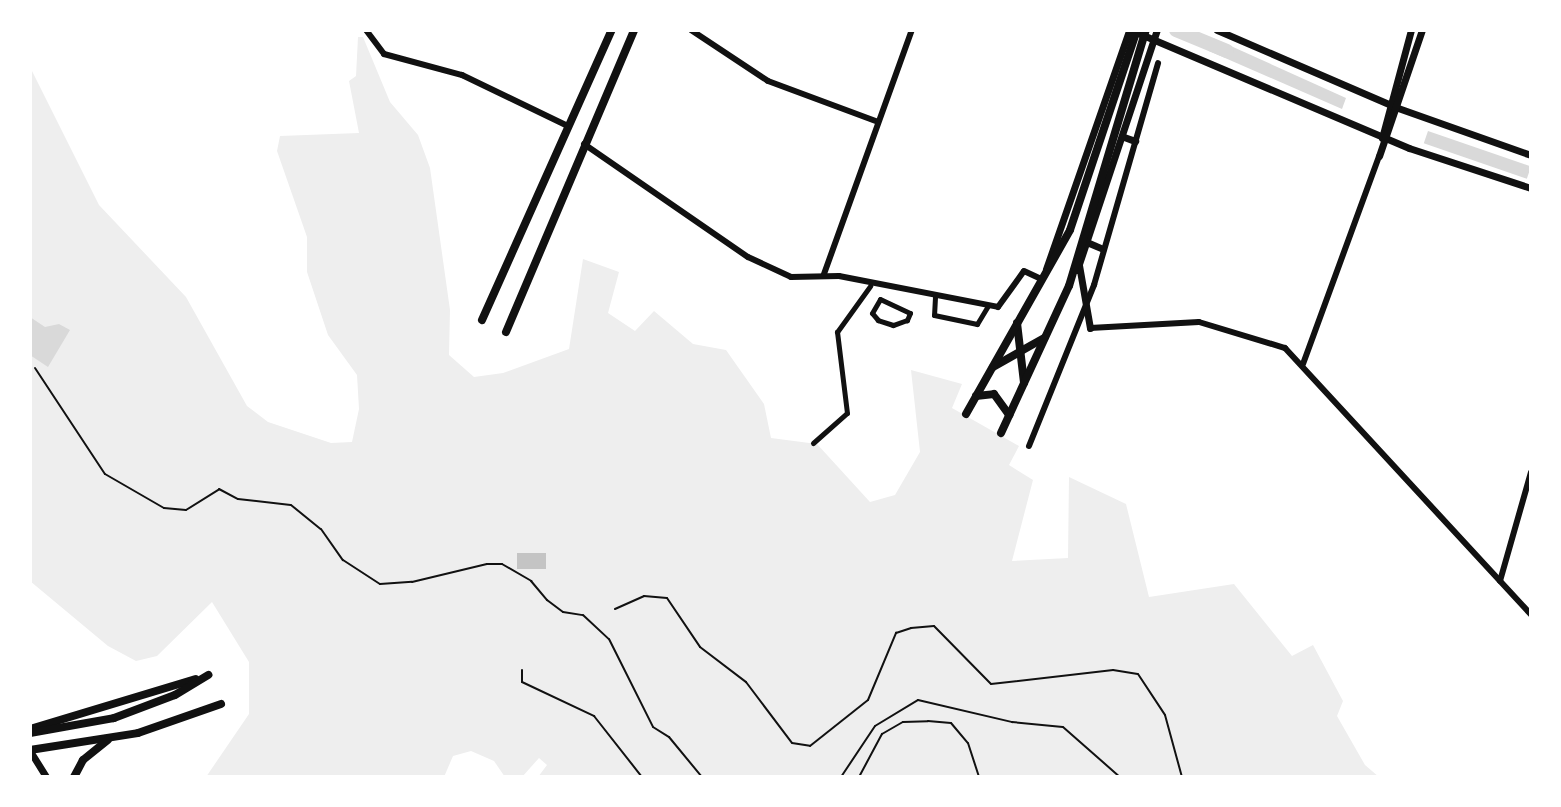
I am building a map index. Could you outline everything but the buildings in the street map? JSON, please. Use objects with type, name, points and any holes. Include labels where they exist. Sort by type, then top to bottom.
[{"type":"main road","points":[[482,320],[612,30]]},
{"type":"main road","points":[[506,332],[583,143],[634,30]]},
{"type":"main road","points":[[1132,30],[1154,43],[1384,137],[1531,188]]},
{"type":"main road","points":[[966,414],[1078,206],[1132,30]]},
{"type":"main road","points":[[1043,275],[1132,30]]},
{"type":"main road","points":[[1069,286],[1146,30]]},
{"type":"main road","points":[[1001,433],[1089,243],[1157,30]]},
{"type":"main road","points":[[1217,30],[1393,107],[1531,155]]},
{"type":"main road","points":[[1379,156],[1411,30]]},
{"type":"main road","points":[[1393,107],[1422,30]]},
{"type":"main road","points":[[1124,137],[1135,141]]},
{"type":"main road","points":[[1089,243],[1103,249]]},
{"type":"main road","points":[[1079,265],[1090,328]]},
{"type":"main road","points":[[1017,323],[1024,384]]},
{"type":"main road","points":[[991,368],[1045,338]]},
{"type":"main road","points":[[976,396],[1001,397],[1009,415]]},
{"type":"main road","points":[[30,731],[114,718],[175,695],[208,675]]},
{"type":"main road","points":[[46,777],[30,750],[111,738],[221,704]]},
{"type":"main road","points":[[74,777],[83,760],[111,738]]},
{"type":"street","points":[[366,30],[384,54],[462,75],[568,126]]},
{"type":"street","points":[[691,30],[768,81],[878,122]]},
{"type":"street","points":[[824,274],[912,30]]},
{"type":"street","points":[[1029,446],[1086,306],[1158,63]]},
{"type":"street","points":[[583,143],[758,263],[791,277],[824,274],[870,286],[998,307],[1024,271],[1043,275]]},
{"type":"street","points":[[1303,364],[1379,156]]},
{"type":"street","points":[[813,443],[847,413],[837,332],[870,286]]},
{"type":"street","points":[[935,297],[934,315],[977,324],[988,306]]},
{"type":"street","points":[[880,299],[910,313],[893,325],[872,313],[880,299]]},
{"type":"street","points":[[1090,328],[1207,322],[1278,344],[1303,364],[1531,615]]},
{"type":"street","points":[[1500,581],[1531,472]]},
{"type":"path","points":[[35,368],[105,474],[164,508],[186,510],[219,489],[238,499],[291,505],[321,529],[343,560],[380,584],[502,564],[531,581],[563,612],[583,615],[609,639],[653,727],[669,737],[702,777],[719,777]]},
{"type":"path","points":[[615,609],[644,596],[667,598],[700,647],[746,682],[792,743],[810,746],[868,700],[896,633],[911,628],[934,626],[991,684],[1113,670],[1138,674],[1165,715],[1182,777]]},
{"type":"path","points":[[522,670],[522,682],[594,716],[642,777]]},
{"type":"path","points":[[841,777],[875,726],[918,700],[1012,722],[1063,727],[1120,777]]},
{"type":"path","points":[[859,777],[882,734],[903,722],[928,721],[951,723],[968,743],[979,777]]},
{"type":"shaded area","points":[[358,37],[363,37],[390,102],[418,135],[430,168],[450,310],[449,355],[474,377],[503,373],[569,349],[583,259],[619,272],[608,313],[635,331],[654,311],[693,344],[726,350],[764,404],[771,438],[817,444],[870,502],[895,495],[920,452],[911,370],[962,384],[952,408],[1019,446],[1009,465],[1033,480],[1012,561],[1068,558],[1069,477],[1126,504],[1149,597],[1234,584],[1292,656],[1313,645],[1343,701],[1337,716],[1365,765],[1379,777],[538,777],[547,765],[539,758],[522,777],[505,777],[494,761],[471,751],[453,756],[444,777],[206,777],[249,714],[249,662],[212,602],[157,656],[136,661],[108,646],[30,581],[30,67],[99,205],[186,297],[247,406],[268,422],[331,443],[352,442],[359,409],[357,375],[328,335],[307,272],[307,237],[277,151],[280,136],[359,133],[349,81],[356,76]]},
{"type":"shaded area","points":[[1213,38],[1346,98],[1342,109],[1209,51]]},
{"type":"shaded area","points":[[1428,131],[1531,166],[1527,179],[1424,143]]},
{"type":"shaded area","points":[[30,317],[45,327],[59,324],[70,330],[48,367],[30,355]]},
{"type":"waterway","points":[[1176,30],[1227,51]]}]
